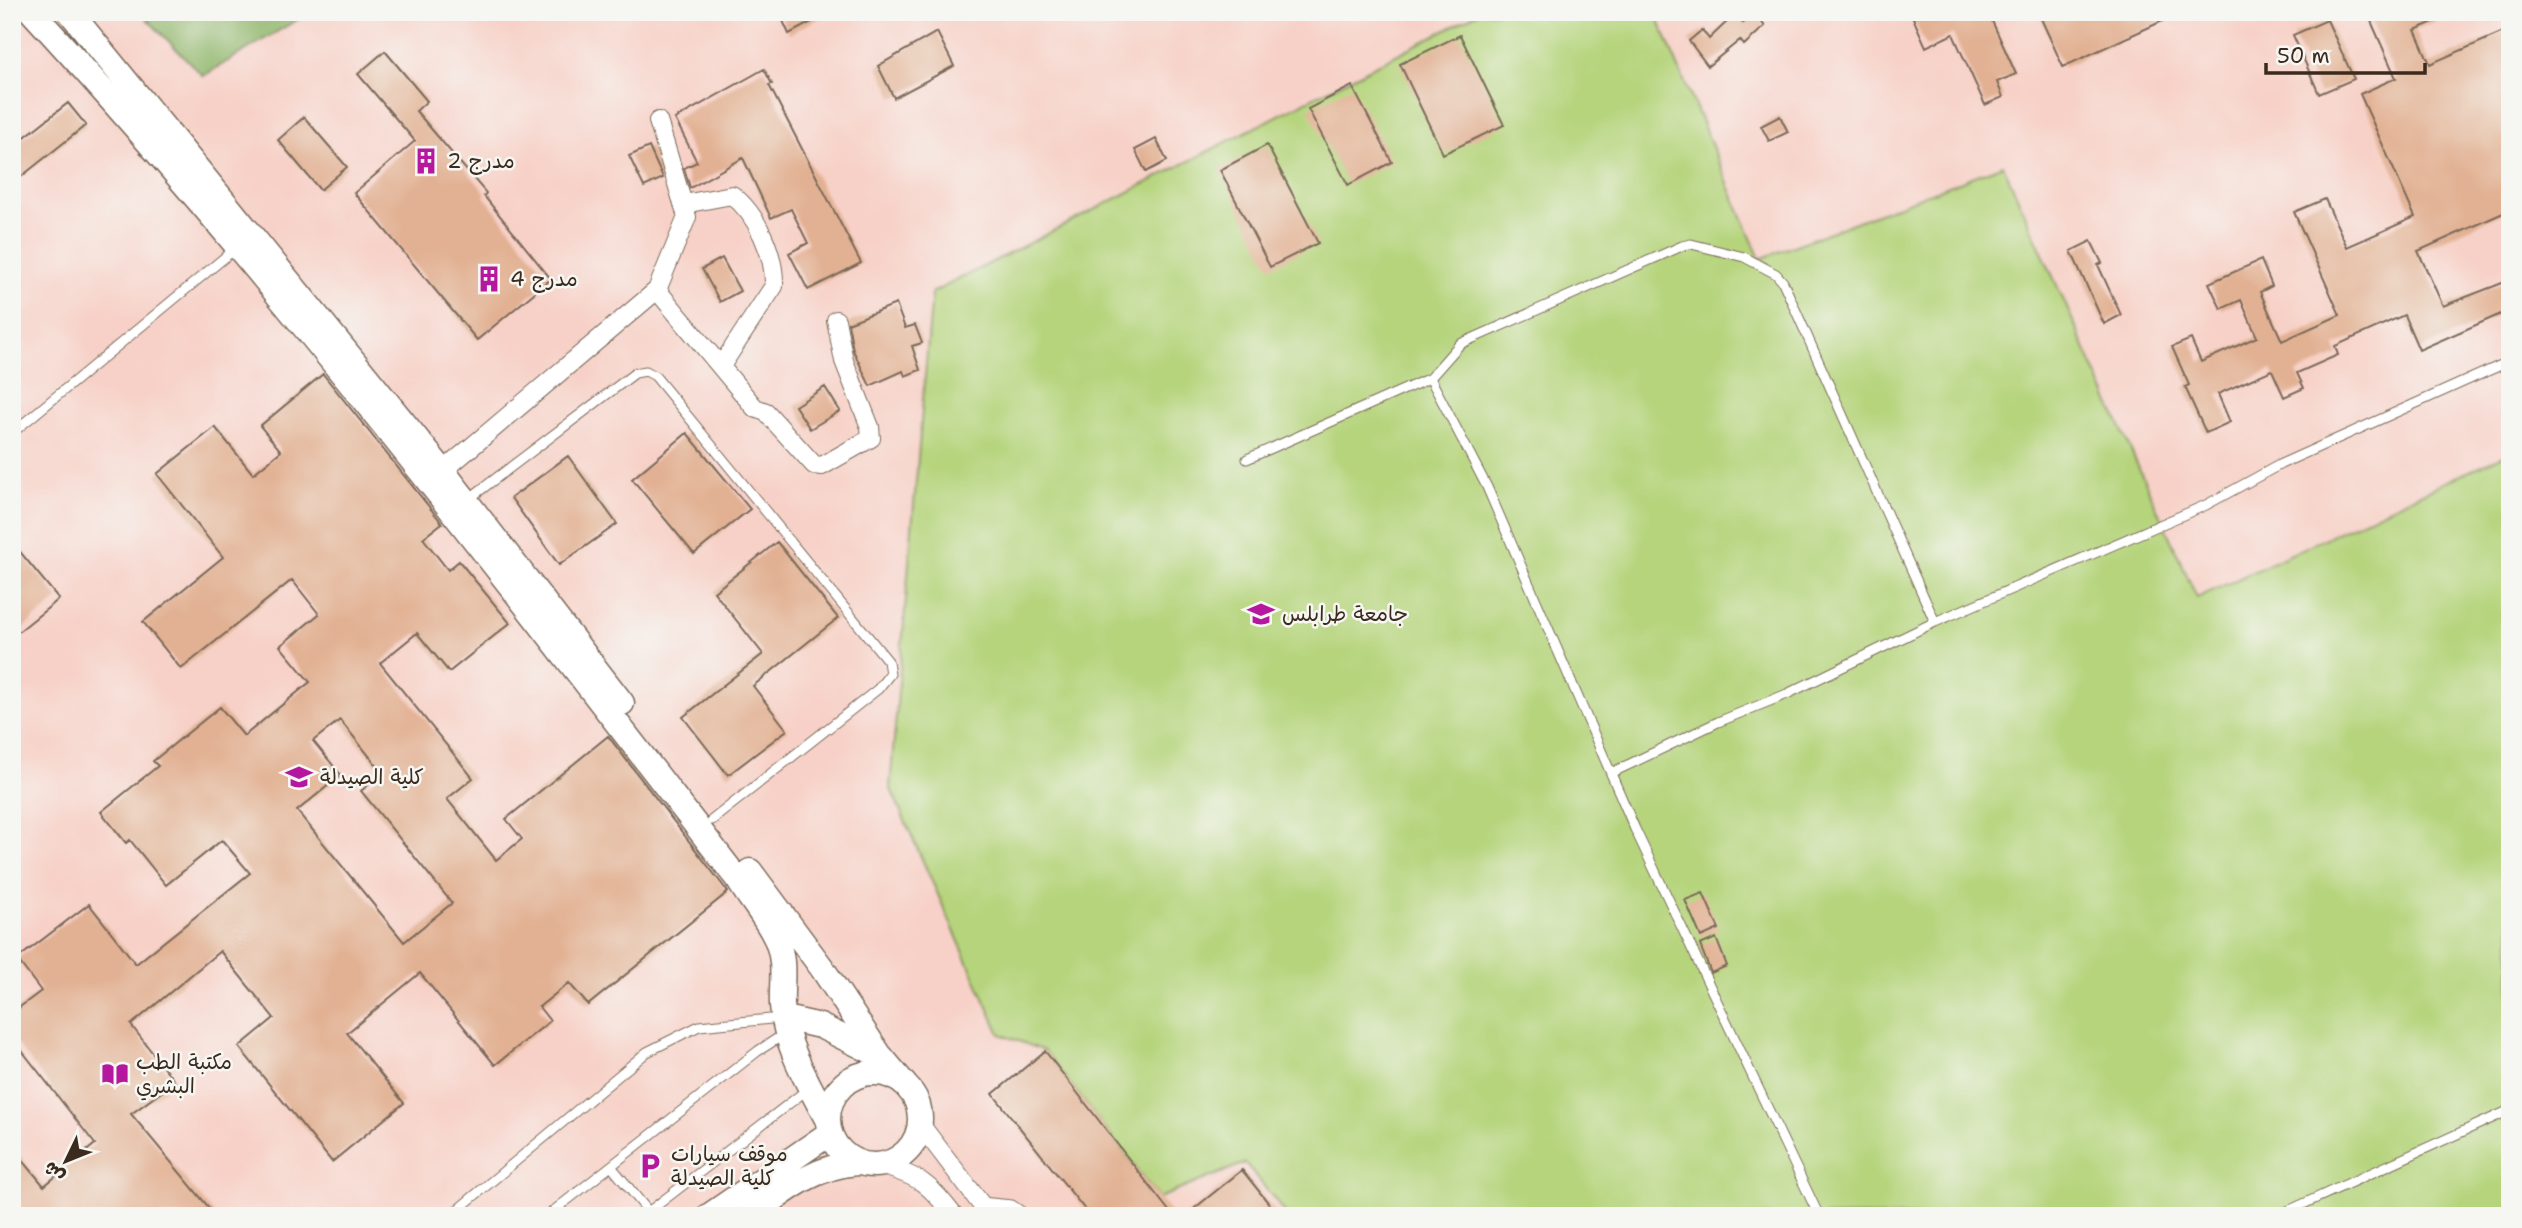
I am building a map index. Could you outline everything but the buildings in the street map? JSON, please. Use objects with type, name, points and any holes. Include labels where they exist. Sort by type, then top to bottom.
[{"type":"street","points":[[32,12],[236,248],[416,466],[739,881],[776,941],[782,962],[782,1006],[787,1025],[810,1087],[846,1156],[908,1173],[930,1185],[954,1216]]},
{"type":"street","points":[[70,12],[443,471],[712,820],[822,968],[879,1055],[917,1103],[920,1124],[914,1143],[900,1158],[869,1164],[834,1164],[802,1179],[751,1216]]},
{"type":"street","points":[[443,471],[657,289],[687,217],[658,121]]},
{"type":"street","points":[[684,204],[732,195],[746,205],[775,271],[774,286],[721,366]]},
{"type":"street","points":[[657,289],[755,408],[766,412],[814,465],[822,466],[871,438],[870,427],[844,361],[836,320]]},
{"type":"street","points":[[787,1025],[820,1026],[879,1055]]},
{"type":"street","points":[[709,1216],[829,1127],[835,1095],[854,1078],[880,1074],[906,1086]]},
{"type":"street","points":[[920,1124],[984,1209]]},
{"type":"lane","points":[[12,21],[23,12]]},
{"type":"lane","points":[[1247,459],[1430,378],[1460,344],[1691,244],[1744,257],[1776,274],[1783,282],[1935,622]]},
{"type":"lane","points":[[12,433],[236,248]]},
{"type":"lane","points":[[1611,773],[1718,722],[1787,694],[1935,622],[2206,505],[2281,464],[2510,361]]},
{"type":"lane","points":[[466,501],[635,373],[646,370],[655,376],[888,661],[890,674],[878,689],[712,820]]},
{"type":"lane","points":[[1430,378],[1487,487],[1611,773],[1819,1216]]},
{"type":"lane","points":[[547,1216],[758,1051],[787,1025]]},
{"type":"lane","points":[[450,1216],[647,1052],[699,1026],[787,1025]]},
{"type":"lane","points":[[611,1166],[648,1214],[810,1087]]},
{"type":"lane","points":[[2277,1216],[2510,1110]]},
{"type":"lane","points":[[984,1209],[1012,1205],[1028,1216]]},
{"type":"shaded area","name":"جامعة طرابلس","points":[[12,12],[2510,12],[2510,1216],[12,1216]]},
{"type":"green space","points":[[140,12],[310,12],[203,76]]},
{"type":"green space","points":[[1480,12],[1655,12],[1760,259],[2003,165],[2197,598],[2510,452],[2510,1216],[1288,1216],[1245,1163],[1159,1198],[1045,1051],[1000,1034],[890,787],[932,293]]},
{"type":"place","name":"مدرج 2","points":[[426,161]]},
{"type":"place","name":"مدرج 4","points":[[489,279]]},
{"type":"place","name":"جامعة طرابلس","points":[[1261,614]]},
{"type":"place","name":"كلية الصيدلة","points":[[299,777]]},
{"type":"place","name":"مكتبة الطب البشري","points":[[115,1074]]},
{"type":"place","name":"موقف سيارات كلية الصيدلة","points":[[650,1166]]}]
